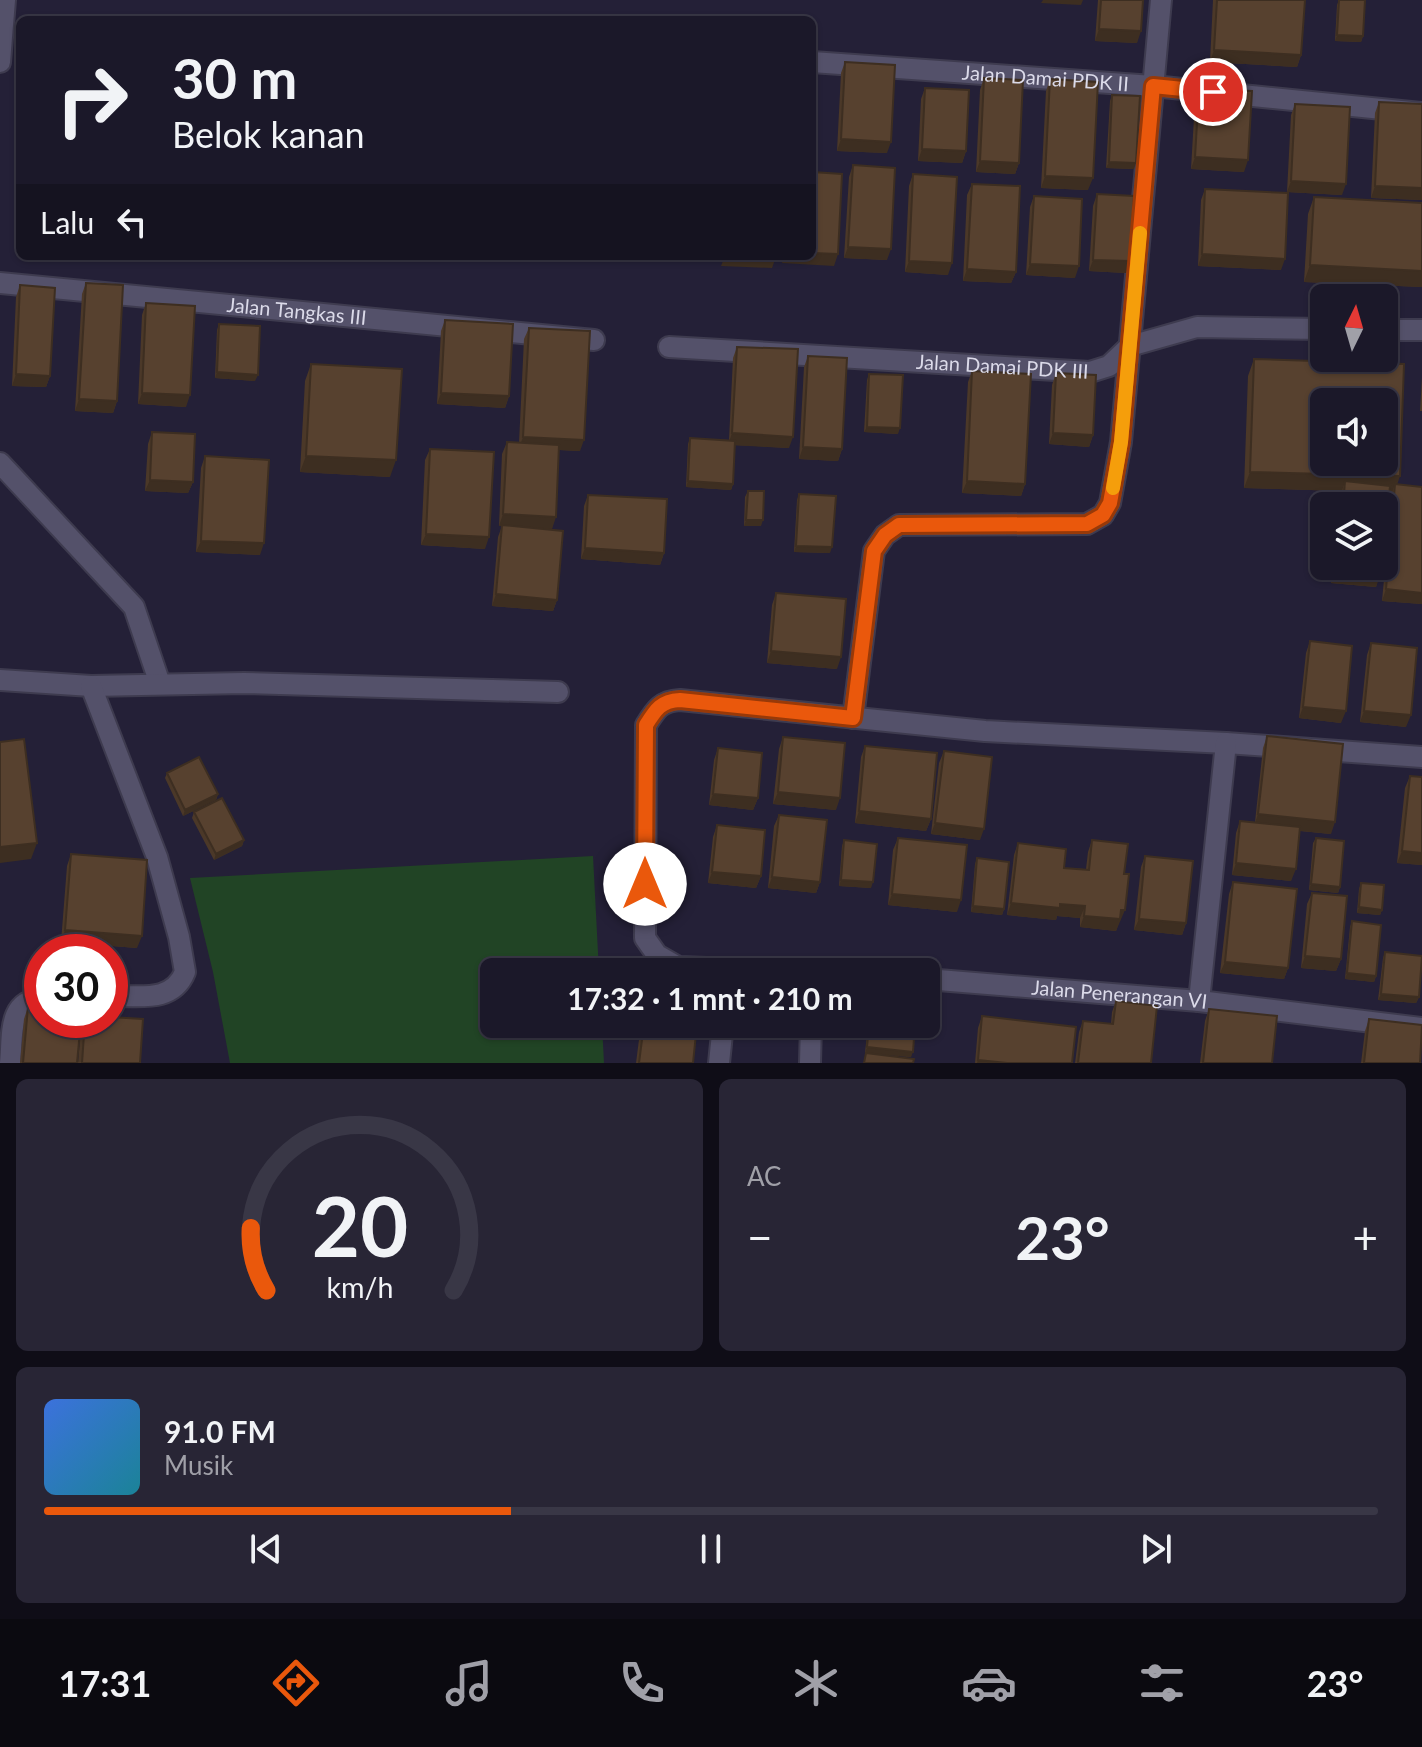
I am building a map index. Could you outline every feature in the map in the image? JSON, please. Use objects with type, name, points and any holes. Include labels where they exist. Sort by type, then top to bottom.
[{"type":"street","points":[[0,62],[11,34],[5,0]]},
{"type":"street","points":[[853,718],[874,551],[885,535],[899,525],[1087,524],[1103,515],[1110,503],[1121,442],[1161,0]]},
{"type":"street","name":"Jalan Damai PDK II","points":[[816,62],[1153,86],[1422,113]]},
{"type":"street","name":"Jalan Tangkas III","points":[[0,283],[594,340]]},
{"type":"street","name":"Jalan Damai PDK III","points":[[669,347],[1090,372],[1109,366],[1130,346],[1197,327],[1310,329]]},
{"type":"street","points":[[1398,330],[1422,330]]},
{"type":"street","points":[[0,463],[134,607],[160,684]]},
{"type":"street","points":[[0,680],[91,686],[244,683],[558,692]]},
{"type":"street","points":[[91,686],[157,857],[183,950],[185,972],[174,989],[160,996],[128,996]]},
{"type":"street","points":[[662,958],[645,938],[646,725],[657,707],[668,701],[985,731],[1422,757]]},
{"type":"street","name":"Jalan Penerangan VI","points":[[940,980],[1199,1001],[1226,743]]},
{"type":"street","points":[[1199,1001],[1422,1028]]},
{"type":"street","points":[[10,1063],[17,1009],[24,1002]]},
{"type":"street","points":[[719,1063],[722,1038]]},
{"type":"street","points":[[810,1063],[811,1038]]},
{"type":"green space","points":[[593,856],[598,958],[480,958],[480,1038],[603,1038],[604,1063],[230,1063],[213,972],[190,878]]},
{"type":"building","points":[[1101,0],[1143,0],[1141,31],[1099,29]]},
{"type":"building","points":[[1217,0],[1305,0],[1301,55],[1214,50]]},
{"type":"building","points":[[1339,0],[1365,0],[1363,36],[1337,35]]},
{"type":"building","points":[[845,62],[895,65],[891,142],[841,139]]},
{"type":"building","points":[[984,78],[1023,80],[1019,163],[980,161]]},
{"type":"building","points":[[1050,79],[1098,82],[1093,178],[1045,176]]},
{"type":"building","points":[[925,88],[969,90],[966,151],[922,149]]},
{"type":"building","points":[[1199,89],[1252,91],[1248,160],[1195,157]]},
{"type":"building","points":[[1112,95],[1140,96],[1136,163],[1109,162]]},
{"type":"building","points":[[1379,102],[1422,104],[1422,188],[1375,186]]},
{"type":"building","points":[[1295,104],[1350,107],[1346,184],[1291,181]]},
{"type":"building","points":[[853,165],[895,168],[891,249],[848,247]]},
{"type":"building","points":[[816,172],[842,174],[838,254],[816,253]]},
{"type":"building","points":[[913,174],[957,177],[952,263],[909,261]]},
{"type":"building","points":[[972,184],[1020,186],[1016,272],[967,269]]},
{"type":"building","points":[[1205,189],[1288,193],[1285,259],[1202,254]]},
{"type":"building","points":[[1097,194],[1134,196],[1130,261],[1093,260]]},
{"type":"building","points":[[1034,196],[1082,199],[1079,266],[1030,264]]},
{"type":"building","points":[[1314,197],[1422,203],[1422,271],[1310,265]]},
{"type":"building","points":[[86,283],[123,285],[117,401],[79,399]]},
{"type":"building","points":[[20,285],[55,288],[50,376],[16,374]]},
{"type":"building","points":[[146,303],[195,306],[190,395],[142,393]]},
{"type":"building","points":[[445,320],[513,324],[509,396],[441,393]]},
{"type":"building","points":[[219,324],[260,326],[258,375],[217,372]]},
{"type":"building","points":[[529,328],[590,331],[584,440],[523,437]]},
{"type":"building","points":[[737,347],[798,349],[793,437],[732,433]]},
{"type":"building","points":[[808,356],[847,358],[842,449],[803,447]]},
{"type":"building","points":[[1254,359],[1310,361],[1310,372],[1398,372],[1398,364],[1404,364],[1400,476],[1398,388],[1310,388],[1310,474],[1250,472]]},
{"type":"building","points":[[311,364],[402,369],[396,460],[306,456]]},
{"type":"building","points":[[972,371],[1031,374],[1025,484],[967,481]]},
{"type":"building","points":[[1056,373],[1096,375],[1093,435],[1053,433]]},
{"type":"building","points":[[869,374],[903,375],[900,428],[867,427]]},
{"type":"building","points":[[152,432],[195,434],[193,482],[150,480]]},
{"type":"building","points":[[690,438],[735,441],[733,484],[688,481]]},
{"type":"building","points":[[507,442],[559,445],[556,517],[503,514]]},
{"type":"building","points":[[430,449],[494,452],[489,537],[426,534]]},
{"type":"building","points":[[205,456],[269,460],[264,543],[201,541]]},
{"type":"building","points":[[1345,481],[1390,486],[1389,492],[1344,492]]},
{"type":"building","points":[[1395,484],[1422,487],[1422,593],[1386,589],[1387,580],[1398,580],[1398,492],[1394,492]]},
{"type":"building","points":[[748,491],[764,491],[763,520],[746,520]]},
{"type":"building","points":[[799,494],[836,496],[832,547],[796,546]]},
{"type":"building","points":[[588,495],[667,499],[664,553],[585,548]]},
{"type":"building","points":[[502,525],[563,531],[557,600],[496,594]]},
{"type":"building","points":[[776,593],[846,599],[841,657],[771,651]]},
{"type":"building","points":[[1310,641],[1352,646],[1346,711],[1303,707]]},
{"type":"building","points":[[1371,643],[1417,648],[1411,715],[1364,711]]},
{"type":"building","points":[[1267,736],[1343,744],[1335,822],[1258,814]]},
{"type":"building","points":[[783,737],[845,743],[840,798],[778,792]]},
{"type":"building","points":[[24,739],[37,843],[0,847],[0,742]]},
{"type":"building","points":[[865,746],[937,753],[931,819],[859,811]]},
{"type":"building","points":[[718,748],[762,753],[758,798],[713,794]]},
{"type":"building","points":[[944,751],[992,757],[984,829],[935,823]]},
{"type":"building","points":[[199,757],[218,794],[185,810],[167,773]]},
{"type":"building","points":[[1410,776],[1422,777],[1422,853],[1402,851]]},
{"type":"building","points":[[222,798],[244,840],[216,854],[194,812]]},
{"type":"building","points":[[779,815],[827,820],[820,882],[772,877]]},
{"type":"building","points":[[1240,821],[1300,827],[1296,869],[1236,863]]},
{"type":"building","points":[[717,825],[765,830],[761,876],[712,872]]},
{"type":"building","points":[[898,838],[967,845],[961,900],[892,894]]},
{"type":"building","points":[[1316,838],[1344,841],[1340,887],[1311,884]]},
{"type":"building","points":[[844,840],[877,844],[873,882],[841,880]]},
{"type":"building","points":[[1092,840],[1128,844],[1124,874],[1129,874],[1125,910],[1121,910],[1120,919],[1084,916],[1085,906],[1060,904],[1060,908],[1011,903],[1018,843],[1066,849],[1064,868],[1089,870]]},
{"type":"building","points":[[71,854],[147,860],[142,936],[65,930]]},
{"type":"building","points":[[1145,856],[1193,861],[1186,923],[1139,919]]},
{"type":"building","points":[[977,858],[1009,862],[1004,909],[973,906]]},
{"type":"building","points":[[1233,882],[1297,889],[1288,968],[1225,962]]},
{"type":"building","points":[[1361,883],[1384,885],[1382,910],[1359,907]]},
{"type":"building","points":[[1312,893],[1347,896],[1341,959],[1305,956]]},
{"type":"building","points":[[1352,921],[1381,925],[1376,976],[1347,973]]},
{"type":"building","points":[[1385,952],[1422,956],[1419,997],[1381,994]]},
{"type":"building","points":[[1116,1001],[1157,1006],[1151,1063],[1078,1063],[1083,1021],[1113,1024]]},
{"type":"building","points":[[1209,1009],[1277,1016],[1272,1063],[1203,1063]]},
{"type":"building","points":[[982,1016],[1076,1027],[1072,1063],[978,1060]]},
{"type":"building","points":[[128,1018],[143,1019],[140,1063],[82,1063],[84,1038],[128,1038]]},
{"type":"building","points":[[1369,1019],[1422,1025],[1420,1063],[1364,1063]]},
{"type":"building","points":[[25,1038],[79,1038],[77,1063],[23,1063]]},
{"type":"building","points":[[642,1038],[696,1038],[693,1063],[639,1063]]},
{"type":"building","points":[[868,1038],[914,1038],[913,1052],[867,1047]]},
{"type":"building","points":[[866,1053],[914,1059],[913,1063],[864,1063]]},
{"type":"slow traffic","points":[[1113,488],[1121,442],[1140,233]]},
{"type":"route","points":[[645,884],[646,725],[657,707],[668,701],[680,700],[853,718],[874,551],[885,535],[899,525],[1087,524],[1103,515],[1110,503],[1121,442],[1153,86],[1213,92]]}]
